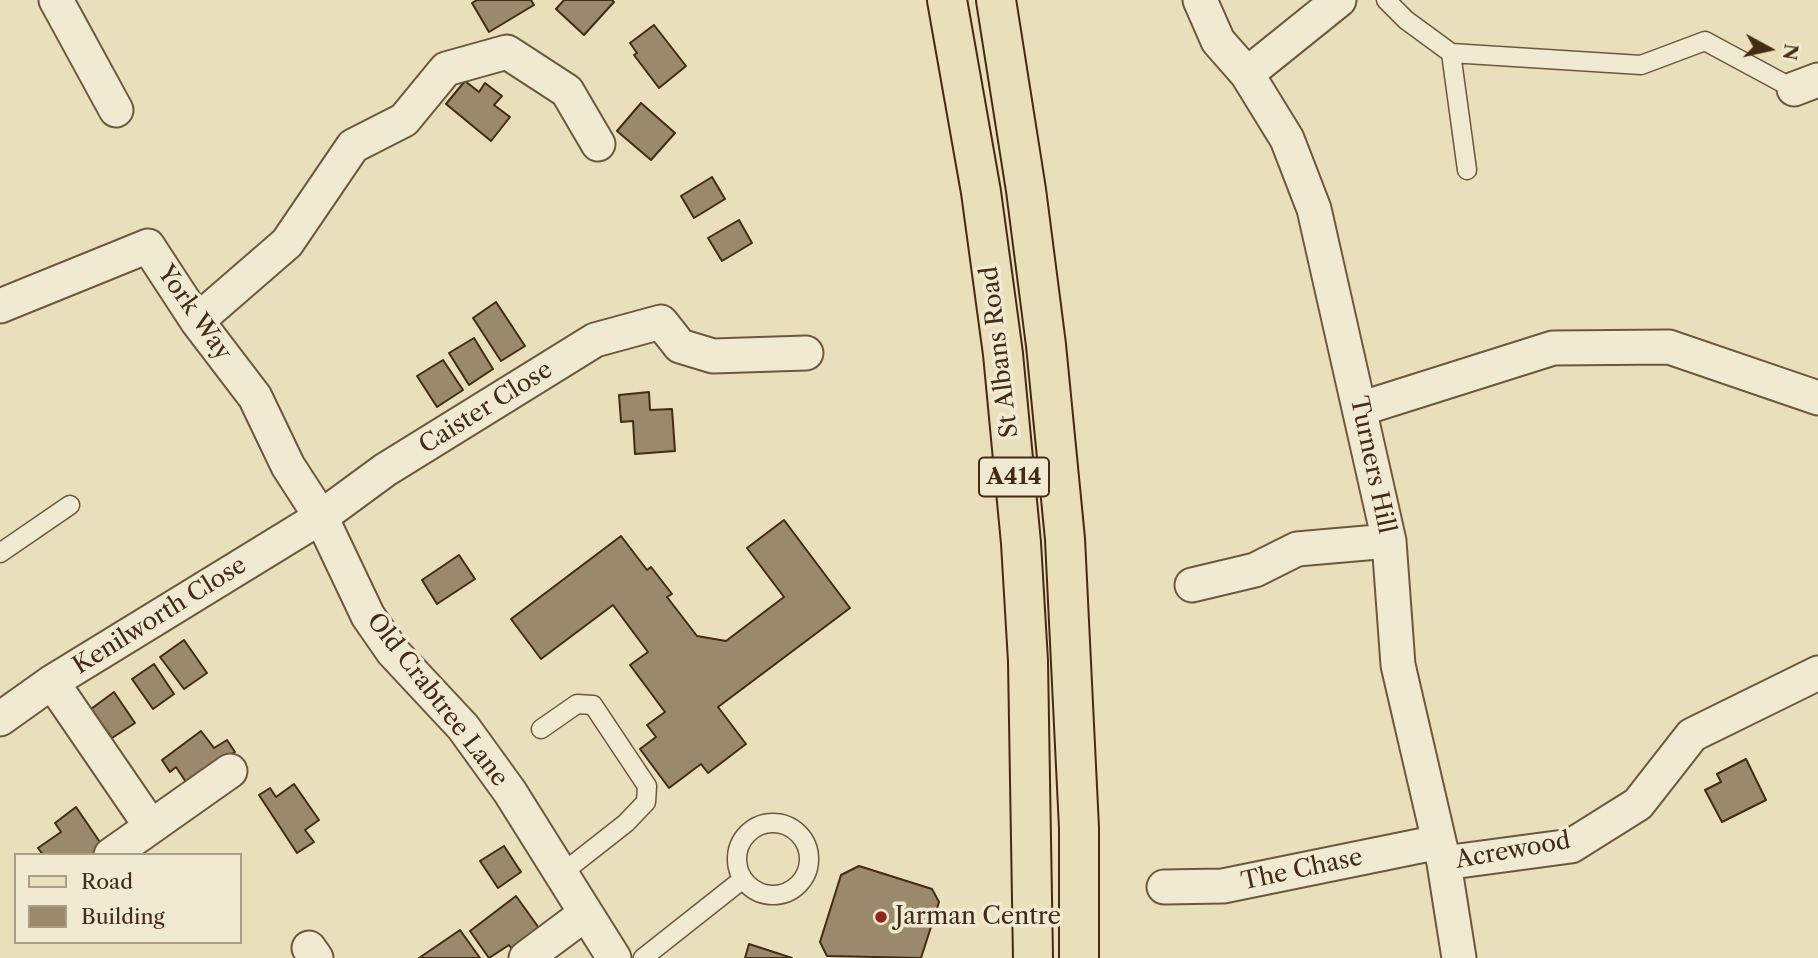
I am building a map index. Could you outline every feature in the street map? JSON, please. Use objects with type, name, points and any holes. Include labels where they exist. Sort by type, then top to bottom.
[{"type":"main road","name":"St Albans Road","points":[[947,0],[981,192],[1003,354],[1021,543],[1028,661],[1034,958]]},
{"type":"main road","name":"St Albans Road","points":[[996,0],[1045,332],[1065,539],[1079,828],[1079,958]]},
{"type":"street","points":[[56,0],[116,110]]},
{"type":"street","name":"Turners Hill","points":[[1200,0],[1218,41],[1247,74],[1287,139],[1314,209],[1389,541],[1398,665],[1442,852],[1460,958]]},
{"type":"street","points":[[1247,74],[1339,0]]},
{"type":"street","points":[[197,321],[287,243],[353,146],[404,120],[446,69],[507,52],[567,91],[598,144]]},
{"type":"street","name":"York Way","points":[[0,306],[146,232],[197,321],[255,397],[288,466],[321,517]]},
{"type":"street","name":"Caister Close","points":[[321,517],[385,470],[595,340],[661,322],[680,346],[713,356],[806,353]]},
{"type":"street","points":[[1360,409],[1553,348],[1669,347],[1818,398]]},
{"type":"street","name":"Kenilworth Close","points":[[0,719],[52,682],[321,517]]},
{"type":"street","name":"Old Crabtree Lane","points":[[321,517],[374,625],[393,652],[463,727],[510,792],[614,958]]},
{"type":"street","points":[[1192,585],[1255,570],[1297,549],[1389,541]]},
{"type":"street","name":"Acrewood","points":[[1442,852],[1571,846],[1638,804],[1692,735],[1818,673]]},
{"type":"street","points":[[52,682],[150,825]]},
{"type":"street","points":[[114,853],[230,771]]},
{"type":"street","name":"The Chase","points":[[1164,887],[1223,886],[1442,852]]},
{"type":"street","points":[[526,958],[585,914]]},
{"type":"lane","points":[[1386,0],[1406,20],[1451,53],[1641,65],[1705,41],[1806,85]]},
{"type":"lane","points":[[1451,53],[1467,170]]},
{"type":"lane","points":[[0,554],[70,505]]},
{"type":"lane","points":[[541,729],[577,704],[593,705],[647,786],[646,803],[626,823],[561,874]]},
{"type":"lane","points":[[763,823],[786,824],[803,838],[810,862],[799,884],[776,895],[752,889],[743,880],[737,858],[739,847],[753,828],[763,823]]},
{"type":"lane","points":[[643,958],[743,880]]},
{"type":"building","points":[[477,0],[531,0],[534,5],[489,32],[472,3]]},
{"type":"building","points":[[564,0],[614,2],[584,35],[556,9]]},
{"type":"building","points":[[654,25],[686,66],[659,88],[634,55],[637,53],[630,43]]},
{"type":"building","points":[[465,81],[479,92],[485,83],[502,96],[494,105],[510,117],[491,141],[446,104]]},
{"type":"building","points":[[641,103],[675,133],[651,160],[617,131]]},
{"type":"building","points":[[712,177],[725,199],[694,218],[681,196]]},
{"type":"building","points":[[739,220],[752,243],[722,261],[708,238]]},
{"type":"building","points":[[496,302],[525,346],[501,361],[473,318]]},
{"type":"building","points":[[474,338],[493,369],[469,385],[449,353]]},
{"type":"building","points":[[443,360],[463,390],[437,407],[417,376]]},
{"type":"building","points":[[649,392],[650,410],[672,409],[675,451],[635,454],[633,421],[621,422],[619,395]]},
{"type":"building","points":[[784,520],[850,608],[718,707],[746,744],[708,773],[701,764],[669,788],[640,749],[656,737],[647,725],[665,712],[630,665],[648,652],[613,605],[541,659],[511,619],[621,536],[647,570],[651,567],[672,594],[667,597],[697,636],[726,641],[784,597],[747,548]]},
{"type":"building","points":[[459,555],[475,579],[437,604],[422,580]]},
{"type":"building","points":[[184,640],[207,673],[184,689],[160,657]]},
{"type":"building","points":[[154,664],[174,694],[153,709],[132,679]]},
{"type":"building","points":[[114,692],[135,723],[112,738],[91,709]]},
{"type":"building","points":[[201,731],[214,748],[227,740],[235,752],[188,785],[176,767],[170,772],[162,760]]},
{"type":"building","points":[[1746,759],[1766,800],[1722,822],[1705,790],[1721,782],[1717,774]]},
{"type":"building","points":[[294,784],[319,820],[305,830],[314,842],[297,853],[259,795],[270,788],[276,797]]},
{"type":"building","points":[[76,807],[106,851],[42,853],[38,848],[61,832],[55,823]]},
{"type":"building","points":[[504,846],[521,872],[498,888],[480,861]]},
{"type":"building","name":"Jarman Centre","points":[[859,866],[932,889],[939,902],[921,958],[827,956],[820,942],[841,875]]},
{"type":"building","points":[[516,896],[544,935],[516,955],[509,945],[489,958],[470,931]]},
{"type":"building","points":[[460,930],[480,958],[419,958]]},
{"type":"building","points":[[749,944],[792,958],[745,958]]},
{"type":"place","name":"Jarman Centre","points":[[881,917]]}]
